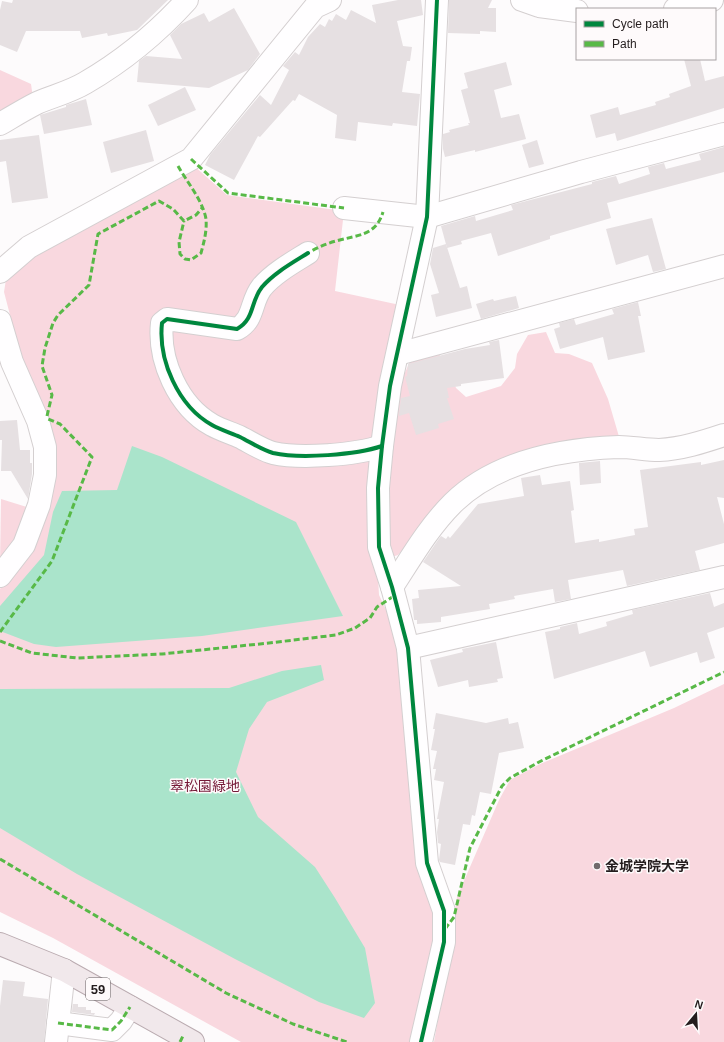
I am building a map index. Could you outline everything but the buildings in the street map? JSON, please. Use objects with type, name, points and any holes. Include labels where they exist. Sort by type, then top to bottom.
[{"type":"main road","name":"59","points":[[0,944],[64,970],[185,1040]]},
{"type":"street","points":[[0,124],[38,103],[64,94],[96,76],[165,24],[186,0]]},
{"type":"street","points":[[0,272],[29,247],[190,159],[315,7],[330,0]]},
{"type":"street","points":[[421,1042],[444,942],[444,911],[427,863],[408,648],[392,586],[379,547],[378,488],[390,386],[427,216],[437,0]]},
{"type":"street","points":[[522,0],[539,6],[576,11]]},
{"type":"street","points":[[679,8],[712,0]]},
{"type":"street","points":[[344,208],[427,216],[565,176],[724,134]]},
{"type":"street","points":[[308,253],[281,271],[262,288],[245,324],[237,329],[167,319],[162,323],[160,336],[165,361],[184,400],[197,413],[211,424],[272,452],[295,456],[366,452],[382,446]]},
{"type":"street","points":[[398,354],[724,266]]},
{"type":"street","points":[[0,321],[12,362],[38,421],[45,447],[45,476],[39,505],[24,545],[0,576]]},
{"type":"street","points":[[392,586],[423,538],[453,503],[477,483],[512,466],[562,452],[620,447],[659,450],[688,446],[724,435]]},
{"type":"street","points":[[408,648],[724,577]]},
{"type":"street","points":[[64,970],[57,1033],[112,1030],[121,1021],[130,1007]]},
{"type":"green space","points":[[0,70],[31,84],[33,98],[0,116]]},
{"type":"green space","name":"翠松園緑地","points":[[193,165],[227,195],[344,211],[335,291],[400,305],[378,577],[379,595],[397,633],[435,915],[436,938],[414,1042],[241,1042],[53,938],[0,912],[0,589],[30,548],[44,508],[22,361],[4,292],[7,273],[32,254]]},
{"type":"green space","points":[[546,332],[555,353],[569,354],[592,363],[608,399],[620,440],[561,445],[429,519],[398,555],[392,557],[389,547],[387,505],[390,450],[403,377],[412,357],[431,352],[439,354],[447,367],[456,388],[466,397],[501,386],[515,368],[517,354],[528,335]]},
{"type":"green space","points":[[1,499],[30,508],[17,541],[0,566]]},
{"type":"green space","name":"金城学院大学","points":[[724,684],[724,1042],[434,1042],[451,946],[457,897],[499,800],[510,780],[540,764],[674,708]]},
{"type":"shaded area","points":[[132,446],[162,457],[296,522],[343,616],[202,636],[56,647],[34,644],[0,631],[0,606],[44,555],[53,512],[62,491],[117,490]]},
{"type":"shaded area","points":[[321,665],[324,680],[267,702],[249,729],[236,772],[258,817],[315,867],[365,948],[375,1003],[364,1018],[319,1002],[235,959],[77,874],[0,828],[0,689],[229,688],[282,671]]},
{"type":"marked path","points":[[191,159],[228,193],[344,208]]},
{"type":"marked path","points":[[178,166],[202,205],[206,219],[206,232],[201,253],[191,260],[185,259],[180,254],[179,242],[184,221]]},
{"type":"marked path","points":[[47,416],[52,395],[42,366],[45,348],[53,323],[58,315],[89,285],[98,234],[159,201],[173,209],[184,221],[196,215],[202,208]]},
{"type":"marked path","points":[[305,255],[328,244],[358,236],[371,230],[376,226],[383,212]]},
{"type":"marked path","points":[[0,632],[52,561],[92,457],[60,424],[48,419]]},
{"type":"marked path","points":[[0,641],[32,653],[77,658],[162,654],[269,643],[336,635],[355,628],[370,618],[377,607],[394,596]]},
{"type":"marked path","points":[[445,929],[454,917],[470,848],[502,786],[510,778],[541,761],[724,672]]},
{"type":"marked path","points":[[0,859],[226,993],[293,1024],[347,1042]]},
{"type":"marked path","points":[[58,1023],[112,1030],[121,1021],[130,1007]]},
{"type":"marked path","points":[[180,1042],[183,1036]]},
{"type":"cycle path","points":[[421,1042],[444,942],[444,911],[427,863],[408,648],[392,587],[379,547],[378,488],[390,386],[427,217],[437,0]]},
{"type":"cycle path","points":[[308,253],[290,264],[262,287],[258,293],[250,315],[243,325],[237,329],[167,319],[162,323],[163,352],[167,367],[180,394],[200,417],[215,427],[240,437],[269,452],[284,455],[312,456],[358,452],[382,446]]},
{"type":"place","name":"金城学院大学","points":[[597,866]]}]
